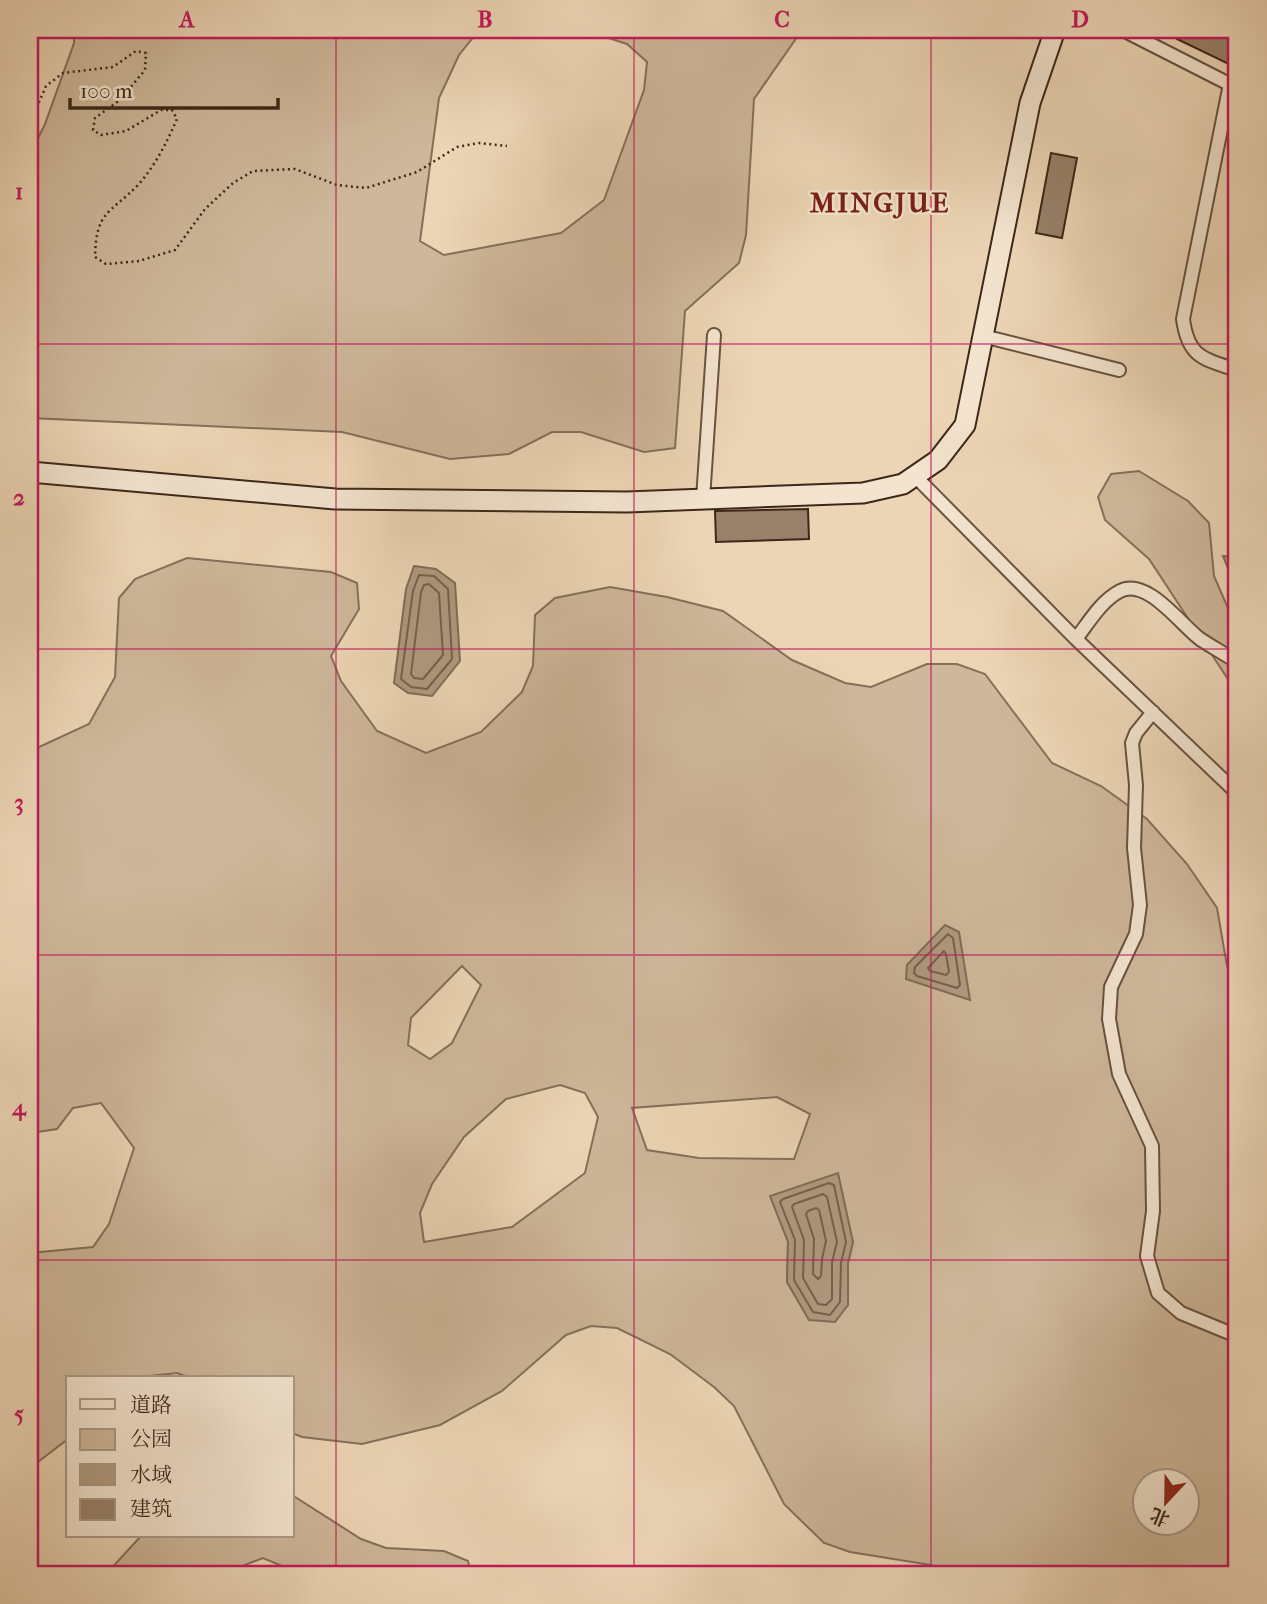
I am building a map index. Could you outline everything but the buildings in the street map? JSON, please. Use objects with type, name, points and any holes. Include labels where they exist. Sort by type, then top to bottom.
[{"type":"main road","points":[[30,472],[335,499],[627,502],[863,493],[903,484],[938,460],[965,425],[1030,103],[1055,30]]},
{"type":"street","points":[[1123,30],[1234,86],[1183,319],[1186,340],[1205,359],[1237,370]]},
{"type":"street","points":[[703,499],[714,335]]},
{"type":"street","points":[[983,336],[1119,370]]},
{"type":"street","points":[[915,476],[1076,639],[1237,793]]},
{"type":"street","points":[[1076,639],[1104,604],[1122,589],[1136,590],[1151,594],[1199,638],[1237,662]]},
{"type":"street","points":[[1153,712],[1136,733],[1132,743],[1136,785],[1134,848],[1140,905],[1136,934],[1111,987],[1108,1019],[1119,1074],[1152,1146],[1153,1211],[1147,1255],[1157,1293],[1181,1313],[1237,1336]]},
{"type":"path","points":[[30,123],[46,86],[62,73],[113,67],[136,51],[146,53],[145,70],[120,100],[95,118],[93,130],[101,135],[126,131],[161,110],[172,110],[177,119],[166,144],[138,184],[106,213],[101,223],[96,234],[95,257],[106,264],[139,261],[176,250],[205,209],[233,183],[253,171],[295,169],[337,185],[366,188],[417,172],[457,147],[479,143],[507,146]]},
{"type":"green space","points":[[74,30],[479,30],[459,55],[439,98],[420,241],[444,255],[561,233],[604,200],[644,90],[647,62],[627,44],[584,30],[802,30],[754,99],[746,235],[739,263],[685,311],[675,448],[644,452],[581,432],[552,432],[509,454],[450,459],[342,432],[30,418],[30,154],[45,124],[74,43]]},
{"type":"green space","points":[[1139,471],[1188,501],[1209,523],[1214,576],[1237,629],[1237,693],[1149,559],[1105,520],[1098,497],[1111,474]]},
{"type":"green space","points":[[187,558],[331,572],[357,583],[359,609],[331,656],[341,681],[377,731],[426,753],[481,732],[522,692],[533,666],[535,615],[555,598],[610,587],[723,611],[792,660],[845,683],[871,687],[927,664],[957,664],[985,674],[1052,763],[1101,786],[1147,819],[1187,864],[1217,908],[1227,966],[1237,986],[1237,1574],[951,1574],[931,1565],[850,1552],[824,1543],[784,1504],[734,1406],[714,1387],[670,1354],[617,1328],[591,1326],[566,1335],[502,1391],[440,1425],[362,1444],[294,1434],[294,1376],[185,1376],[177,1373],[150,1376],[66,1376],[66,1441],[30,1468],[30,1253],[93,1247],[109,1224],[134,1148],[101,1103],[73,1108],[57,1129],[30,1133],[30,746],[37,748],[89,724],[115,677],[119,598],[135,579]],"holes":[[[462,966],[481,985],[452,1043],[430,1059],[408,1045],[411,1018]],[[560,1085],[585,1093],[598,1117],[585,1173],[512,1227],[424,1242],[420,1213],[432,1184],[464,1137],[506,1099]],[[777,1097],[810,1114],[794,1159],[699,1158],[647,1150],[632,1108]],[[788,1242],[853,1242],[848,1263],[848,1305],[809,1319],[787,1282]]]},
{"type":"green space","points":[[294,1496],[361,1539],[386,1548],[444,1551],[468,1561],[471,1574],[301,1574],[263,1558],[237,1568],[234,1574],[106,1574],[139,1538],[294,1538]]},
{"type":"water","points":[[1223,556],[1237,557],[1237,591]]},
{"type":"water","points":[[414,566],[436,569],[455,583],[460,661],[432,696],[408,693],[394,683],[406,589]]},
{"type":"water","points":[[945,925],[959,932],[970,1000],[906,979],[907,965]]},
{"type":"water","points":[[838,1173],[853,1242],[848,1263],[848,1305],[835,1322],[809,1320],[787,1282],[788,1242],[770,1196]]},
{"type":"district","name":"MINGJUE","points":[[880,202]]}]
